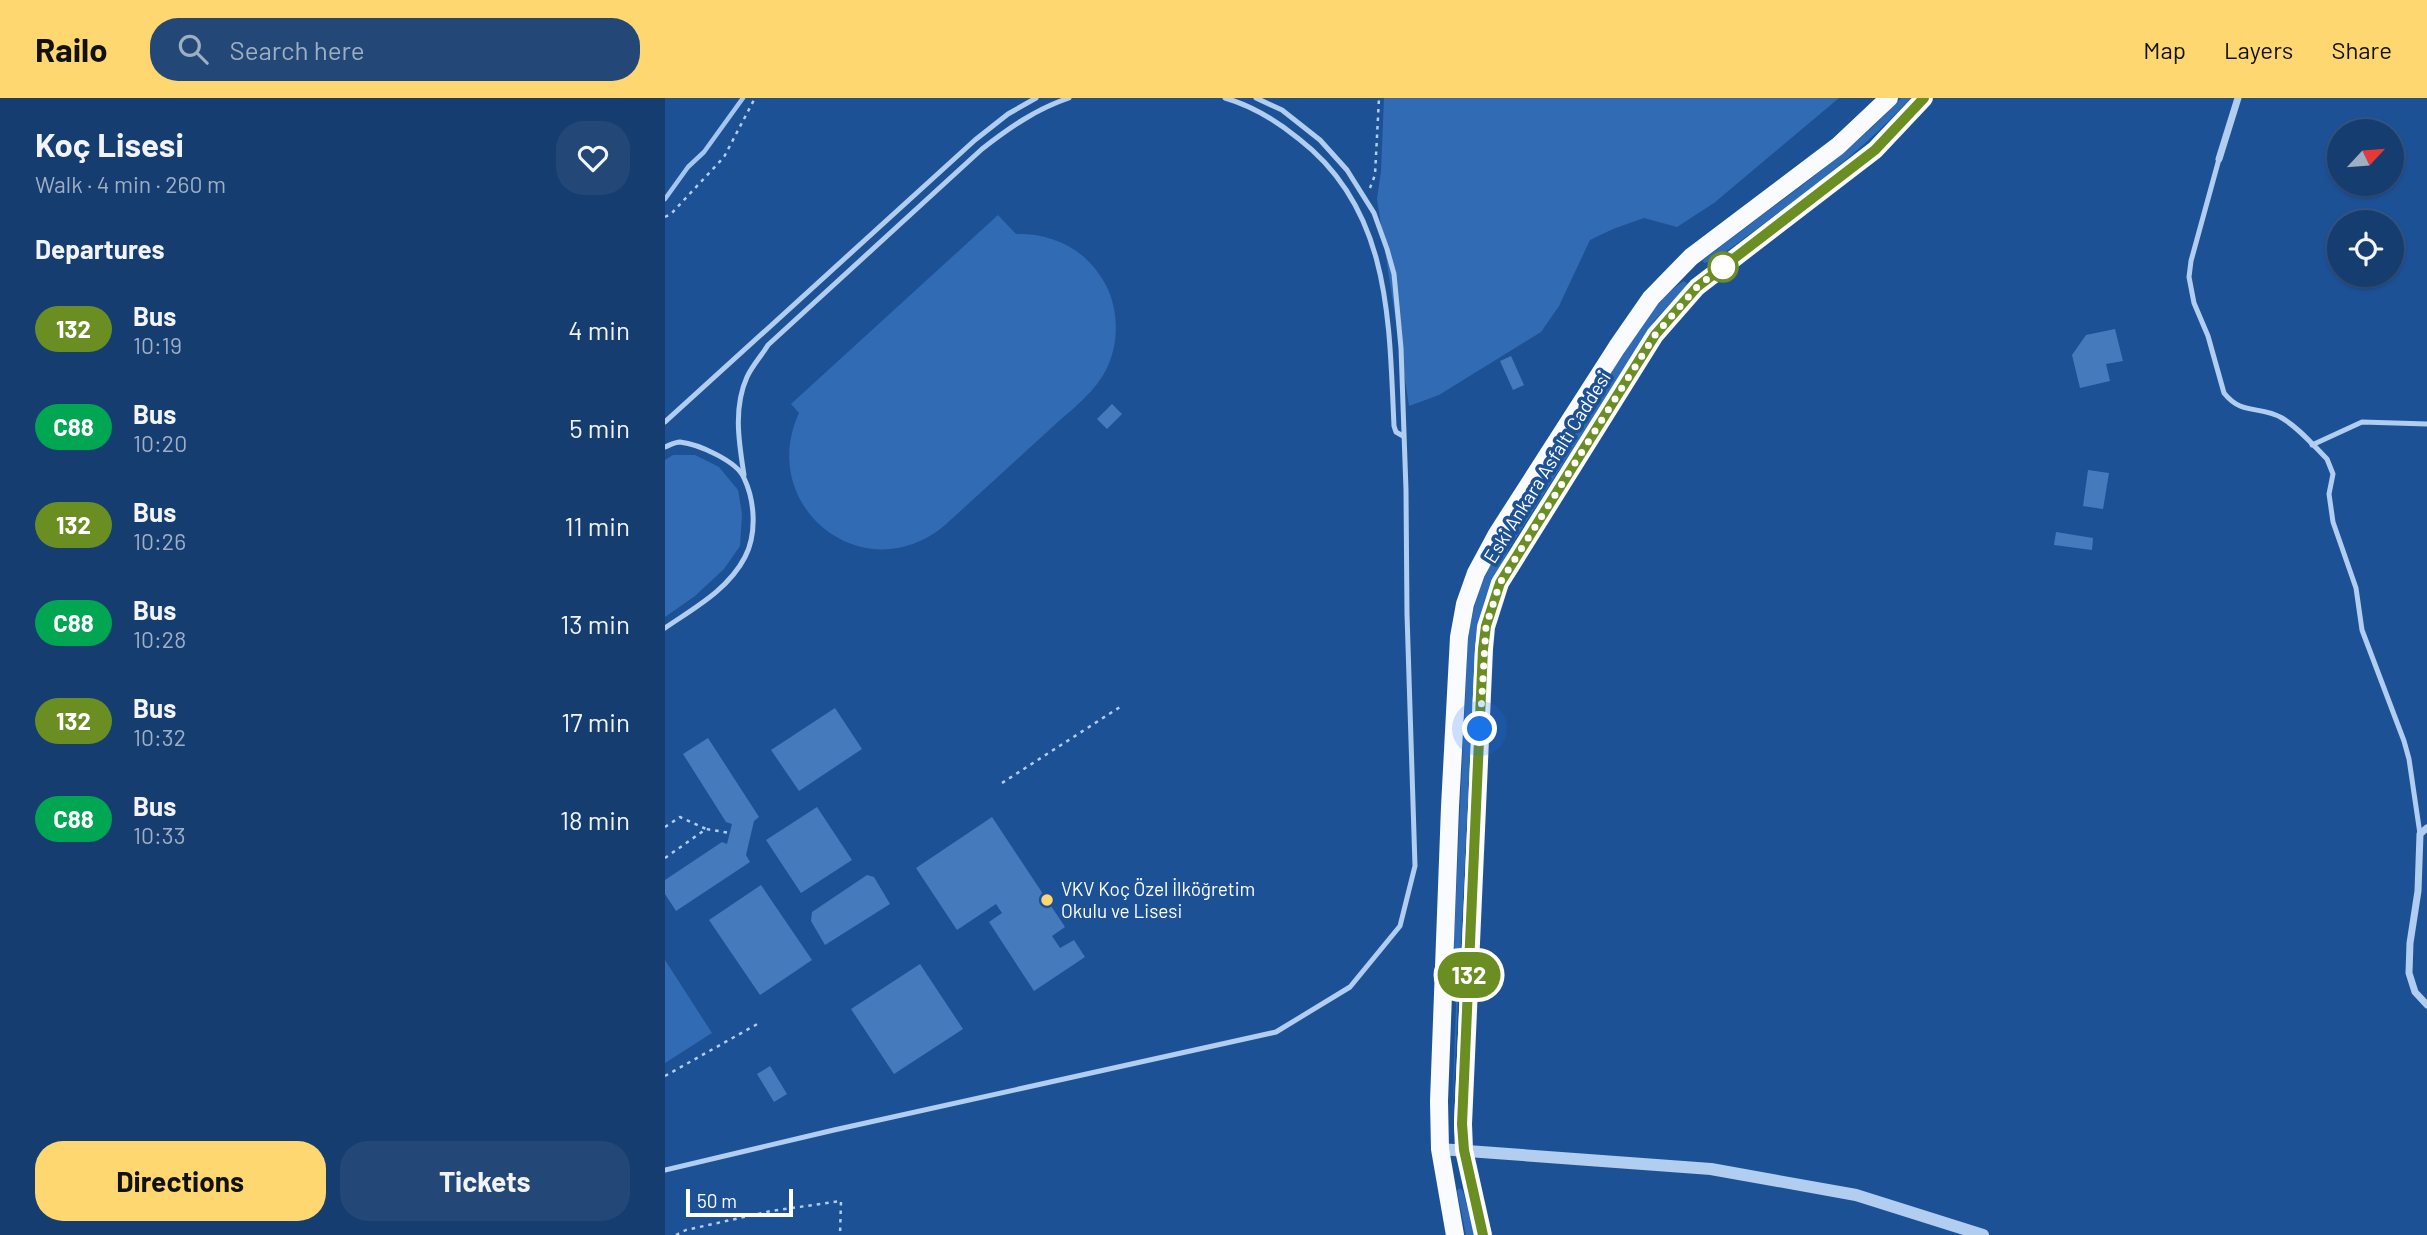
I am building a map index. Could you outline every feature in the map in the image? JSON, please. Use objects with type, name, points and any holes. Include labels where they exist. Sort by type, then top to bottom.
[{"type":"main road","name":"Eski Ankara Asfaltı Caddesi","points":[[1455,1235],[1440,1149],[1439,1101],[1459,637],[1465,604],[1476,573],[1497,534],[1651,298],[1691,257],[1838,146],[1889,98]]},
{"type":"main road","name":"Eski Ankara Asfaltı Caddesi","points":[[1483,1235],[1464,1150],[1462,1124],[1482,678],[1486,626],[1500,583],[1636,364],[1677,309],[1710,276],[1875,150],[1924,98]]},
{"type":"street","points":[[2219,159],[2238,98]]},
{"type":"street","points":[[2427,828],[2420,834],[2418,891],[2410,943],[2409,973],[2415,992],[2427,1005]]},
{"type":"street","points":[[1440,1149],[1710,1169],[1856,1195],[1983,1235]]},
{"type":"lane","points":[[665,422],[975,140],[1008,114],[1036,98]]},
{"type":"lane","points":[[665,628],[705,601],[729,580],[746,556],[752,535],[752,506],[738,435],[740,408],[747,378],[768,345],[982,149],[1014,124],[1053,103],[1069,98]]},
{"type":"lane","points":[[1225,98],[1273,118],[1309,146],[1333,171],[1358,208],[1379,264],[1388,309],[1394,426],[1396,432],[1403,436]]},
{"type":"lane","points":[[665,1170],[1276,1032],[1350,987],[1400,926],[1415,866],[1401,348],[1394,274],[1374,213],[1347,170],[1320,140],[1282,110],[1255,98]]},
{"type":"lane","points":[[2219,159],[2190,261],[2189,286],[2194,303],[2208,336],[2224,393],[2229,399],[2245,409],[2270,412],[2285,419],[2332,466],[2330,505],[2333,522],[2356,588],[2358,617],[2362,630],[2405,741],[2420,834]]},
{"type":"lane","points":[[2312,445],[2362,422],[2427,424]]},
{"type":"lane","points":[[665,447],[678,442],[714,451],[744,475]]},
{"type":"path","points":[[665,217],[671,214],[724,157],[755,98]]},
{"type":"path","points":[[1365,198],[1374,175],[1379,98]]},
{"type":"path","points":[[1002,783],[1120,707]]},
{"type":"path","points":[[665,827],[680,817],[706,829],[730,833]]},
{"type":"path","points":[[665,857],[706,829]]},
{"type":"path","points":[[665,1076],[761,1021]]},
{"type":"path","points":[[676,1235],[686,1230],[771,1211],[841,1201],[840,1235]]},
{"type":"shaded area","points":[[1384,98],[1839,98],[1714,203],[1677,227],[1644,218],[1590,240],[1559,306],[1541,332],[1439,395],[1409,406],[1377,199]]},
{"type":"shaded area","points":[[1901,98],[1911,98],[1843,162],[1719,257],[1705,263],[1702,261],[1855,143]]},
{"type":"shaded area","points":[[998,215],[1016,234],[1040,236],[1073,249],[1099,274],[1111,296],[1116,321],[1114,346],[1106,370],[1094,388],[1079,403],[944,526],[913,544],[882,549],[852,544],[825,530],[805,507],[792,480],[790,448],[799,413],[791,404]]},
{"type":"shaded area","points":[[1684,281],[1688,284],[1655,320],[1510,547],[1485,599],[1476,639],[1452,1123],[1456,1006],[1454,936],[1468,639],[1474,607],[1500,545],[1617,360],[1652,311]]},
{"type":"shaded area","points":[[673,455],[695,455],[719,467],[738,490],[742,514],[740,546],[724,569],[695,596],[665,617],[665,460]]},
{"type":"shaded area","points":[[665,960],[712,1033],[665,1063]]},
{"type":"shaded area","points":[[1459,1188],[1463,1191],[1474,1235],[1466,1235],[1457,1191]]},
{"type":"building","points":[[2115,329],[2123,361],[2106,364],[2110,381],[2080,388],[2072,355],[2086,335]]},
{"type":"building","points":[[1511,356],[1524,385],[1513,390],[1500,361]]},
{"type":"building","points":[[1112,404],[1122,414],[1107,429],[1097,419]]},
{"type":"building","points":[[2088,470],[2109,473],[2103,509],[2083,506]]},
{"type":"building","points":[[2056,532],[2093,538],[2092,550],[2054,545]]},
{"type":"building","points":[[835,708],[862,749],[799,791],[771,750]]},
{"type":"building","points":[[708,738],[759,817],[754,821],[746,855],[750,862],[676,911],[665,894],[665,880],[722,842],[727,844],[732,824],[726,822],[683,754]]},
{"type":"building","points":[[817,807],[852,860],[801,893],[766,840]]},
{"type":"building","points":[[992,817],[1065,927],[1052,936],[1060,948],[1074,940],[1085,957],[1034,991],[989,922],[1002,913],[996,904],[957,930],[916,868]]},
{"type":"building","points":[[867,875],[874,877],[890,904],[825,945],[811,921],[812,912]]},
{"type":"building","points":[[761,885],[812,960],[760,995],[709,920]]},
{"type":"building","points":[[920,964],[963,1029],[894,1074],[851,1009]]},
{"type":"building","points":[[770,1066],[787,1094],[774,1102],[757,1074]]},
{"type":"waterway","points":[[665,199],[688,167],[704,152],[743,98]]},
{"type":"bus line","name":"132","points":[[1483,1235],[1464,1150],[1462,1124],[1483,649],[1486,626],[1500,583],[1636,364],[1677,309],[1710,276],[1875,150],[1924,98]]},
{"type":"place","name":"VKV Koç Özel İlköğretim Okulu ve Lisesi","points":[[1047,900]]},
{"type":"route","points":[[1480,729],[1486,626],[1500,583],[1655,335],[1697,287],[1730,261],[1723,267]]}]
